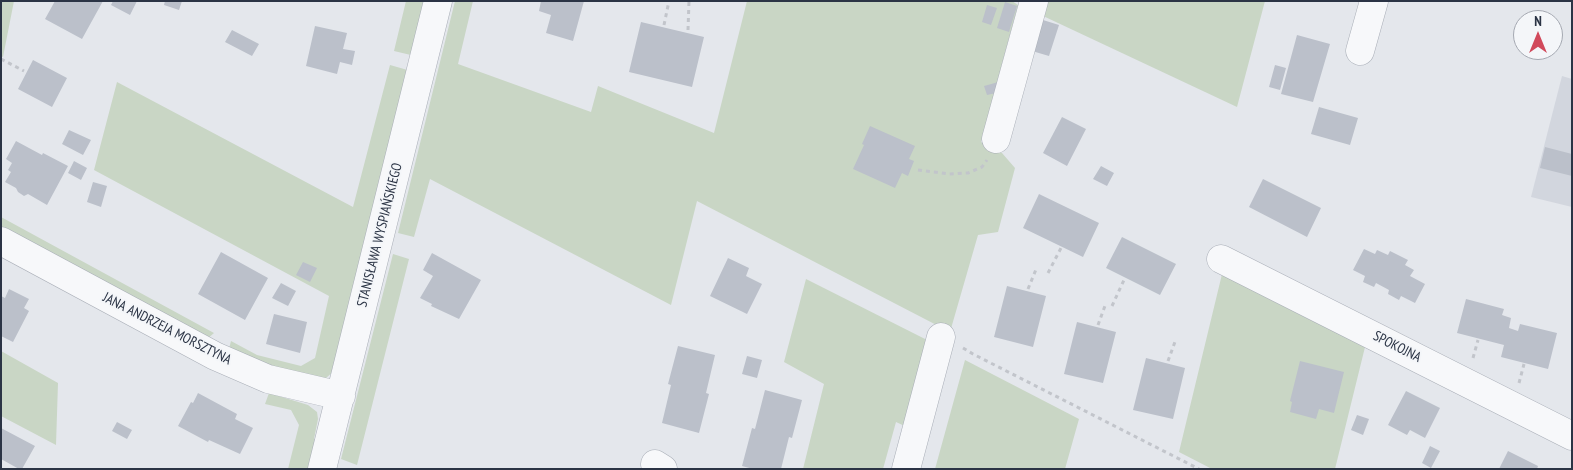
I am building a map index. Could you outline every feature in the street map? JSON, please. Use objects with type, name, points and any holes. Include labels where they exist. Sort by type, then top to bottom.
[{"type":"street","name":"STANISŁAWA WYSPIAŃSKIEGO","points":[[322,469],[438,1]]},
{"type":"street","points":[[996,139],[1034,1]]},
{"type":"street","points":[[1360,51],[1374,1]]},
{"type":"street","name":"JANA ANDRZEJA MORSZTYNA","points":[[1,242],[215,356],[268,379],[341,396]]},
{"type":"street","name":"SPOKOJNA","points":[[1221,259],[1572,436]]},
{"type":"street","points":[[906,469],[950,342]]},
{"type":"path","points":[[664,25],[669,1]]},
{"type":"path","points":[[688,30],[689,1]]},
{"type":"path","points":[[1,59],[24,71]]},
{"type":"path","points":[[918,170],[949,174],[968,173],[982,167],[991,155],[996,139]]},
{"type":"path","points":[[1048,273],[1060,248]]},
{"type":"path","points":[[1028,289],[1037,267]]},
{"type":"path","points":[[1112,306],[1124,280]]},
{"type":"path","points":[[1098,325],[1100,314],[1106,303]]},
{"type":"path","points":[[1168,361],[1176,339]]},
{"type":"path","points":[[950,342],[1199,469]]},
{"type":"shaded area","points":[[1562,76],[1572,79],[1572,207],[1531,197]]},
{"type":"green space","points":[[1,1],[14,1],[3,57],[1,56]]},
{"type":"green space","points":[[406,1],[428,1],[415,56],[394,51]]},
{"type":"green space","points":[[455,1],[473,1],[458,64],[591,112],[598,86],[714,133],[747,1],[1012,1],[1018,5],[981,142],[1002,153],[1015,168],[998,232],[978,235],[950,332],[697,201],[671,305],[430,179],[414,237],[398,233]]},
{"type":"green space","points":[[1044,1],[1265,1],[1237,107],[1041,15]]},
{"type":"green space","points":[[390,65],[411,71],[334,371],[326,378],[317,380],[291,374],[229,349],[231,341],[257,355],[301,366],[315,358],[329,296],[94,170],[117,82],[353,207]]},
{"type":"green space","points":[[1,217],[214,333],[206,340],[1,230]]},
{"type":"green space","points":[[393,254],[409,259],[357,465],[341,459]]},
{"type":"green space","points":[[1223,270],[1366,343],[1335,469],[1212,469],[1179,452]]},
{"type":"green space","points":[[806,279],[933,343],[909,428],[896,422],[883,469],[803,469],[824,384],[784,362]]},
{"type":"green space","points":[[1,351],[58,383],[56,445],[1,416]]},
{"type":"green space","points":[[965,360],[1079,419],[1065,469],[935,469]]},
{"type":"green space","points":[[269,393],[308,405],[317,412],[318,419],[314,439],[318,440],[310,469],[288,469],[299,425],[291,410],[265,404]]},
{"type":"building","points":[[55,1],[103,1],[82,39],[45,19]]},
{"type":"building","points":[[113,1],[137,1],[130,15],[111,5]]},
{"type":"building","points":[[165,1],[182,1],[179,10],[164,5]]},
{"type":"building","points":[[541,1],[584,1],[573,41],[546,33],[551,15],[539,11]]},
{"type":"building","points":[[1005,2],[1017,6],[1009,32],[997,28]]},
{"type":"building","points":[[987,5],[997,8],[991,25],[982,22]]},
{"type":"building","points":[[1043,20],[1059,25],[1049,56],[1032,51]]},
{"type":"building","points":[[641,22],[704,37],[692,87],[629,72]]},
{"type":"building","points":[[315,26],[347,33],[343,49],[355,51],[352,65],[340,62],[337,74],[306,66]]},
{"type":"building","points":[[232,30],[259,44],[252,56],[225,42]]},
{"type":"building","points":[[1297,35],[1330,44],[1313,102],[1281,94]]},
{"type":"building","points":[[33,60],[67,78],[52,107],[18,89]]},
{"type":"building","points":[[1275,65],[1286,68],[1280,90],[1269,87]]},
{"type":"building","points":[[1002,81],[1005,91],[987,95],[984,86]]},
{"type":"building","points":[[1319,107],[1358,118],[1350,145],[1311,134]]},
{"type":"building","points":[[1062,117],[1086,129],[1067,166],[1043,153]]},
{"type":"building","points":[[870,126],[915,146],[909,159],[914,161],[908,176],[902,173],[895,188],[853,169]]},
{"type":"building","points":[[69,130],[91,140],[83,155],[62,144]]},
{"type":"building","points":[[16,141],[68,166],[47,205],[28,194],[24,196],[16,188],[5,182],[11,172],[8,170],[12,163],[6,159]]},
{"type":"building","points":[[1545,147],[1572,154],[1572,176],[1540,168]]},
{"type":"building","points":[[74,161],[87,168],[81,180],[68,173]]},
{"type":"building","points":[[1101,166],[1114,173],[1107,186],[1093,179]]},
{"type":"building","points":[[1263,179],[1321,208],[1307,237],[1249,207]]},
{"type":"building","points":[[93,182],[107,186],[101,207],[87,202]]},
{"type":"building","points":[[1039,194],[1099,223],[1083,257],[1023,228]]},
{"type":"building","points":[[1122,237],[1176,264],[1160,295],[1106,268]]},
{"type":"building","points":[[1364,249],[1375,254],[1377,250],[1388,255],[1390,251],[1408,260],[1405,265],[1414,270],[1410,276],[1425,284],[1415,303],[1401,296],[1399,300],[1388,294],[1389,290],[1376,283],[1374,287],[1363,282],[1365,276],[1353,270]]},
{"type":"building","points":[[221,252],[268,278],[245,320],[198,294]]},
{"type":"building","points":[[432,253],[481,280],[459,319],[431,306],[432,304],[420,298],[433,276],[423,270]]},
{"type":"building","points":[[728,258],[749,268],[746,276],[762,284],[747,314],[710,296]]},
{"type":"building","points":[[303,262],[317,268],[310,282],[296,275]]},
{"type":"building","points":[[281,283],[296,291],[288,306],[272,298]]},
{"type":"building","points":[[1007,286],[1046,296],[1033,347],[994,337]]},
{"type":"building","points":[[9,289],[29,299],[24,308],[29,311],[13,342],[1,336],[1,296],[5,298]]},
{"type":"building","points":[[1466,299],[1504,309],[1502,315],[1511,318],[1509,328],[1518,331],[1520,324],[1557,333],[1548,369],[1501,357],[1504,345],[1457,333]]},
{"type":"building","points":[[274,314],[307,322],[300,353],[266,344]]},
{"type":"building","points":[[1077,322],[1116,332],[1103,383],[1064,374]]},
{"type":"building","points":[[678,346],[715,355],[706,393],[709,394],[699,433],[662,423],[671,385],[668,384]]},
{"type":"building","points":[[747,356],[762,360],[757,378],[742,374]]},
{"type":"building","points":[[1146,358],[1185,368],[1173,419],[1133,410]]},
{"type":"building","points":[[1300,361],[1344,372],[1334,413],[1319,409],[1316,419],[1290,412],[1292,402],[1290,401]]},
{"type":"building","points":[[765,390],[802,400],[792,438],[789,437],[781,469],[753,469],[742,466],[752,428],[755,429]]},
{"type":"building","points":[[1406,391],[1440,408],[1425,438],[1410,430],[1407,435],[1388,425]]},
{"type":"building","points":[[198,393],[237,414],[235,419],[253,428],[240,454],[209,440],[208,442],[178,426]]},
{"type":"building","points":[[1357,415],[1369,419],[1363,435],[1351,430]]},
{"type":"building","points":[[117,422],[132,430],[127,439],[112,431]]},
{"type":"building","points":[[1,428],[35,446],[22,469],[1,459]]},
{"type":"building","points":[[1430,446],[1440,451],[1431,468],[1422,463]]},
{"type":"building","points":[[1508,451],[1538,466],[1537,469],[1499,469]]}]
